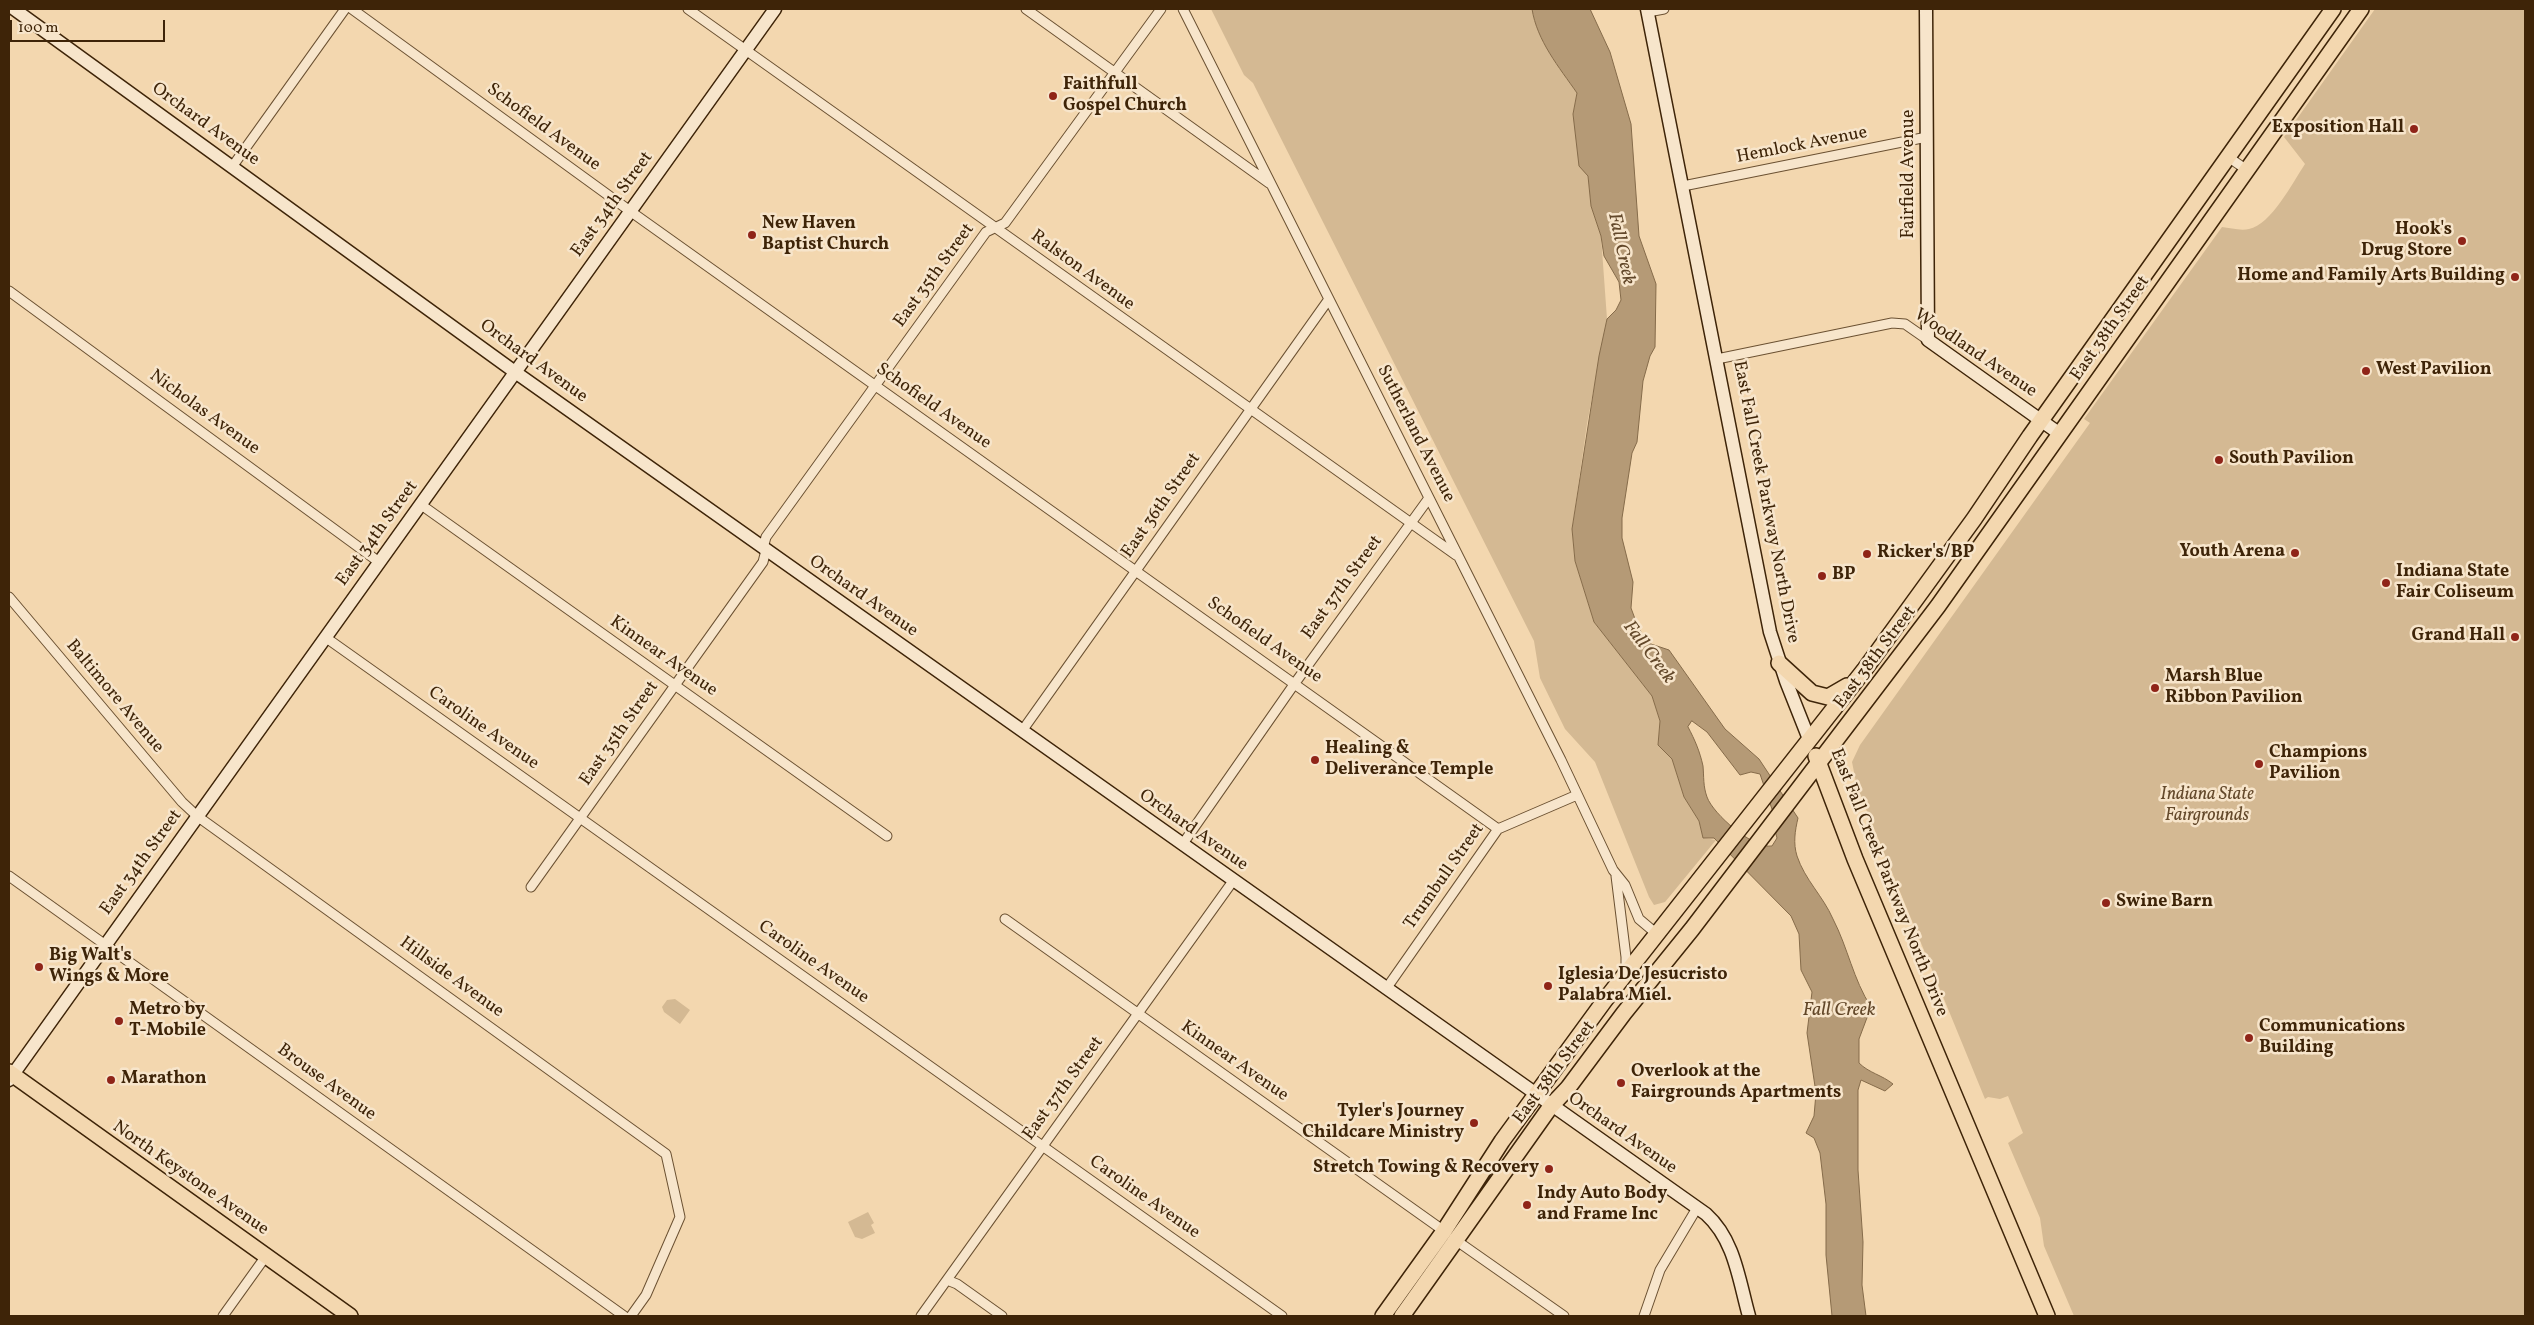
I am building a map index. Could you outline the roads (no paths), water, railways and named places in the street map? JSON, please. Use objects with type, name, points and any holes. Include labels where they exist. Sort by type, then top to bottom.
[{"type":"main road","name":"East 38th Street","points":[[1383,1316],[1444,1231],[1502,1141],[1626,974],[1865,670],[1974,519],[2041,420],[2333,9]]},
{"type":"main road","name":"East 38th Street","points":[[1402,1316],[1551,1106],[1568,1088],[1624,1013],[1692,929],[1938,606],[2361,9]]},
{"type":"main road","points":[[1779,663],[1812,693],[1828,697],[1845,688],[1865,670]]},
{"type":"main road","name":"East Fall Creek Parkway North Drive","points":[[1809,739],[1855,859],[2047,1316]]},
{"type":"main road","name":"North Keystone Avenue","points":[[10,1076],[350,1316]]},
{"type":"street","name":"Orchard Avenue","points":[[14,9],[515,372],[1536,1096],[1697,1208],[1714,1222],[1726,1240],[1749,1316]]},
{"type":"street","points":[[232,167],[345,9]]},
{"type":"street","name":"Schofield Avenue","points":[[352,9],[630,211],[1498,828]]},
{"type":"street","name":"Ralston Avenue","points":[[688,9],[1458,557]]},
{"type":"street","name":"East 34th Street","points":[[10,1076],[775,9]]},
{"type":"street","points":[[1026,9],[1271,185]]},
{"type":"street","name":"East 35th Street","points":[[531,887],[763,562],[766,537],[875,385],[986,232],[1005,224],[1161,9]]},
{"type":"street","name":"Sutherland Avenue","points":[[1183,9],[1616,875],[1625,886],[1639,919],[1658,934]]},
{"type":"street","points":[[1647,10],[1664,9]]},
{"type":"street","name":"Fairfield Avenue","points":[[1926,9],[1928,340]]},
{"type":"street","name":"East Fall Creek Parkway North Drive","points":[[1647,10],[1717,359],[1758,578],[1779,663],[1809,739]]},
{"type":"street","name":"Hemlock Avenue","points":[[1683,186],[1927,137]]},
{"type":"street","points":[[2228,157],[2247,170]]},
{"type":"street","name":"Nicholas Avenue","points":[[9,291],[379,562]]},
{"type":"street","name":"East 36th Street","points":[[1022,731],[1329,299]]},
{"type":"street","name":"Woodland Avenue","points":[[1717,359],[1892,323],[1905,324],[2060,434]]},
{"type":"street","name":"East 37th Street","points":[[1182,845],[1295,683],[1429,498]]},
{"type":"street","name":"Kinnear Avenue","points":[[420,504],[887,836]]},
{"type":"street","name":"Baltimore Avenue","points":[[9,597],[182,802],[197,816]]},
{"type":"street","name":"Caroline Avenue","points":[[325,637],[1282,1316]]},
{"type":"street","name":"Trumbull Street","points":[[1386,989],[1498,828],[1577,795]]},
{"type":"street","name":"Hillside Avenue","points":[[197,816],[661,1149],[668,1159],[680,1217],[646,1295],[631,1316]]},
{"type":"street","name":"Sutherland Avenue","points":[[1616,875],[1626,957],[1626,974]]},
{"type":"street","name":"Brouse Avenue","points":[[9,876],[624,1316]]},
{"type":"street","name":"East 37th Street","points":[[921,1316],[1233,881]]},
{"type":"street","name":"Kinnear Avenue","points":[[1005,919],[1444,1231]]},
{"type":"street","points":[[1644,1316],[1660,1270],[1697,1208]]},
{"type":"street","points":[[1457,1241],[1564,1316]]},
{"type":"street","points":[[223,1316],[266,1256]]},
{"type":"street","points":[[947,1280],[957,1284],[1002,1316]]},
{"type":"water","name":"Fall Creek","points":[[1532,9],[1590,9],[1610,52],[1631,124],[1639,236],[1656,284],[1655,347],[1650,356],[1643,381],[1637,442],[1632,453],[1622,518],[1622,538],[1633,582],[1631,608],[1638,627],[1648,643],[1669,650],[1725,729],[1759,759],[1798,818],[1795,846],[1800,865],[1833,919],[1860,986],[1871,1007],[1859,1039],[1859,1063],[1893,1084],[1885,1091],[1861,1080],[1858,1090],[1858,1170],[1863,1242],[1862,1285],[1866,1316],[1832,1316],[1826,1255],[1826,1204],[1820,1153],[1814,1138],[1806,1133],[1814,1116],[1816,1093],[1807,1033],[1812,992],[1801,970],[1799,934],[1791,916],[1714,838],[1703,838],[1699,821],[1684,797],[1672,759],[1658,745],[1660,721],[1652,696],[1594,622],[1575,561],[1572,529],[1599,356],[1607,319],[1616,310],[1621,300],[1619,282],[1604,256],[1601,236],[1591,206],[1588,176],[1579,166],[1573,114],[1577,93],[1544,43]],"holes":[[[1692,721],[1707,732],[1740,775],[1751,772],[1760,774],[1775,818],[1774,827],[1777,838],[1772,846],[1755,842],[1735,829],[1717,812],[1707,797],[1703,766],[1695,741],[1688,727]]]},
{"type":"place","name":"Faithfull Gospel Church","points":[[1053,96]]},
{"type":"place","name":"Exposition Hall","points":[[2414,129]]},
{"type":"place","name":"New Haven Baptist Church","points":[[752,235]]},
{"type":"place","name":"Hook's Drug Store","points":[[2462,241]]},
{"type":"place","name":"Home and Family Arts Building","points":[[2515,277]]},
{"type":"place","name":"West Pavilion","points":[[2366,371]]},
{"type":"place","name":"South Pavilion","points":[[2219,460]]},
{"type":"place","name":"Youth Arena","points":[[2295,553]]},
{"type":"place","name":"Ricker's/BP","points":[[1867,554]]},
{"type":"place","name":"BP","points":[[1822,576]]},
{"type":"place","name":"Indiana State Fair Coliseum","points":[[2386,583]]},
{"type":"place","name":"Grand Hall","points":[[2515,637]]},
{"type":"place","name":"Marsh Blue Ribbon Pavilion","points":[[2155,688]]},
{"type":"place","name":"Healing & Deliverance Temple","points":[[1315,760]]},
{"type":"place","name":"Champions Pavilion","points":[[2259,764]]},
{"type":"place","name":"Swine Barn","points":[[2106,903]]},
{"type":"place","name":"Big Walt's Wings & More","points":[[39,967]]},
{"type":"place","name":"Iglesia De Jesucristo Palabra Miel.","points":[[1548,986]]},
{"type":"place","name":"Metro by T-Mobile","points":[[119,1021]]},
{"type":"place","name":"Communications Building","points":[[2249,1038]]},
{"type":"place","name":"Marathon","points":[[111,1080]]},
{"type":"place","name":"Overlook at the Fairgrounds Apartments","points":[[1621,1083]]},
{"type":"place","name":"Tyler's Journey Childcare Ministry","points":[[1474,1123]]},
{"type":"place","name":"Stretch Towing & Recovery","points":[[1549,1169]]},
{"type":"place","name":"Indy Auto Body and Frame Inc","points":[[1527,1205]]},
{"type":"park label","name":"Indiana State Fairgrounds","points":[[2207,806]]}]
